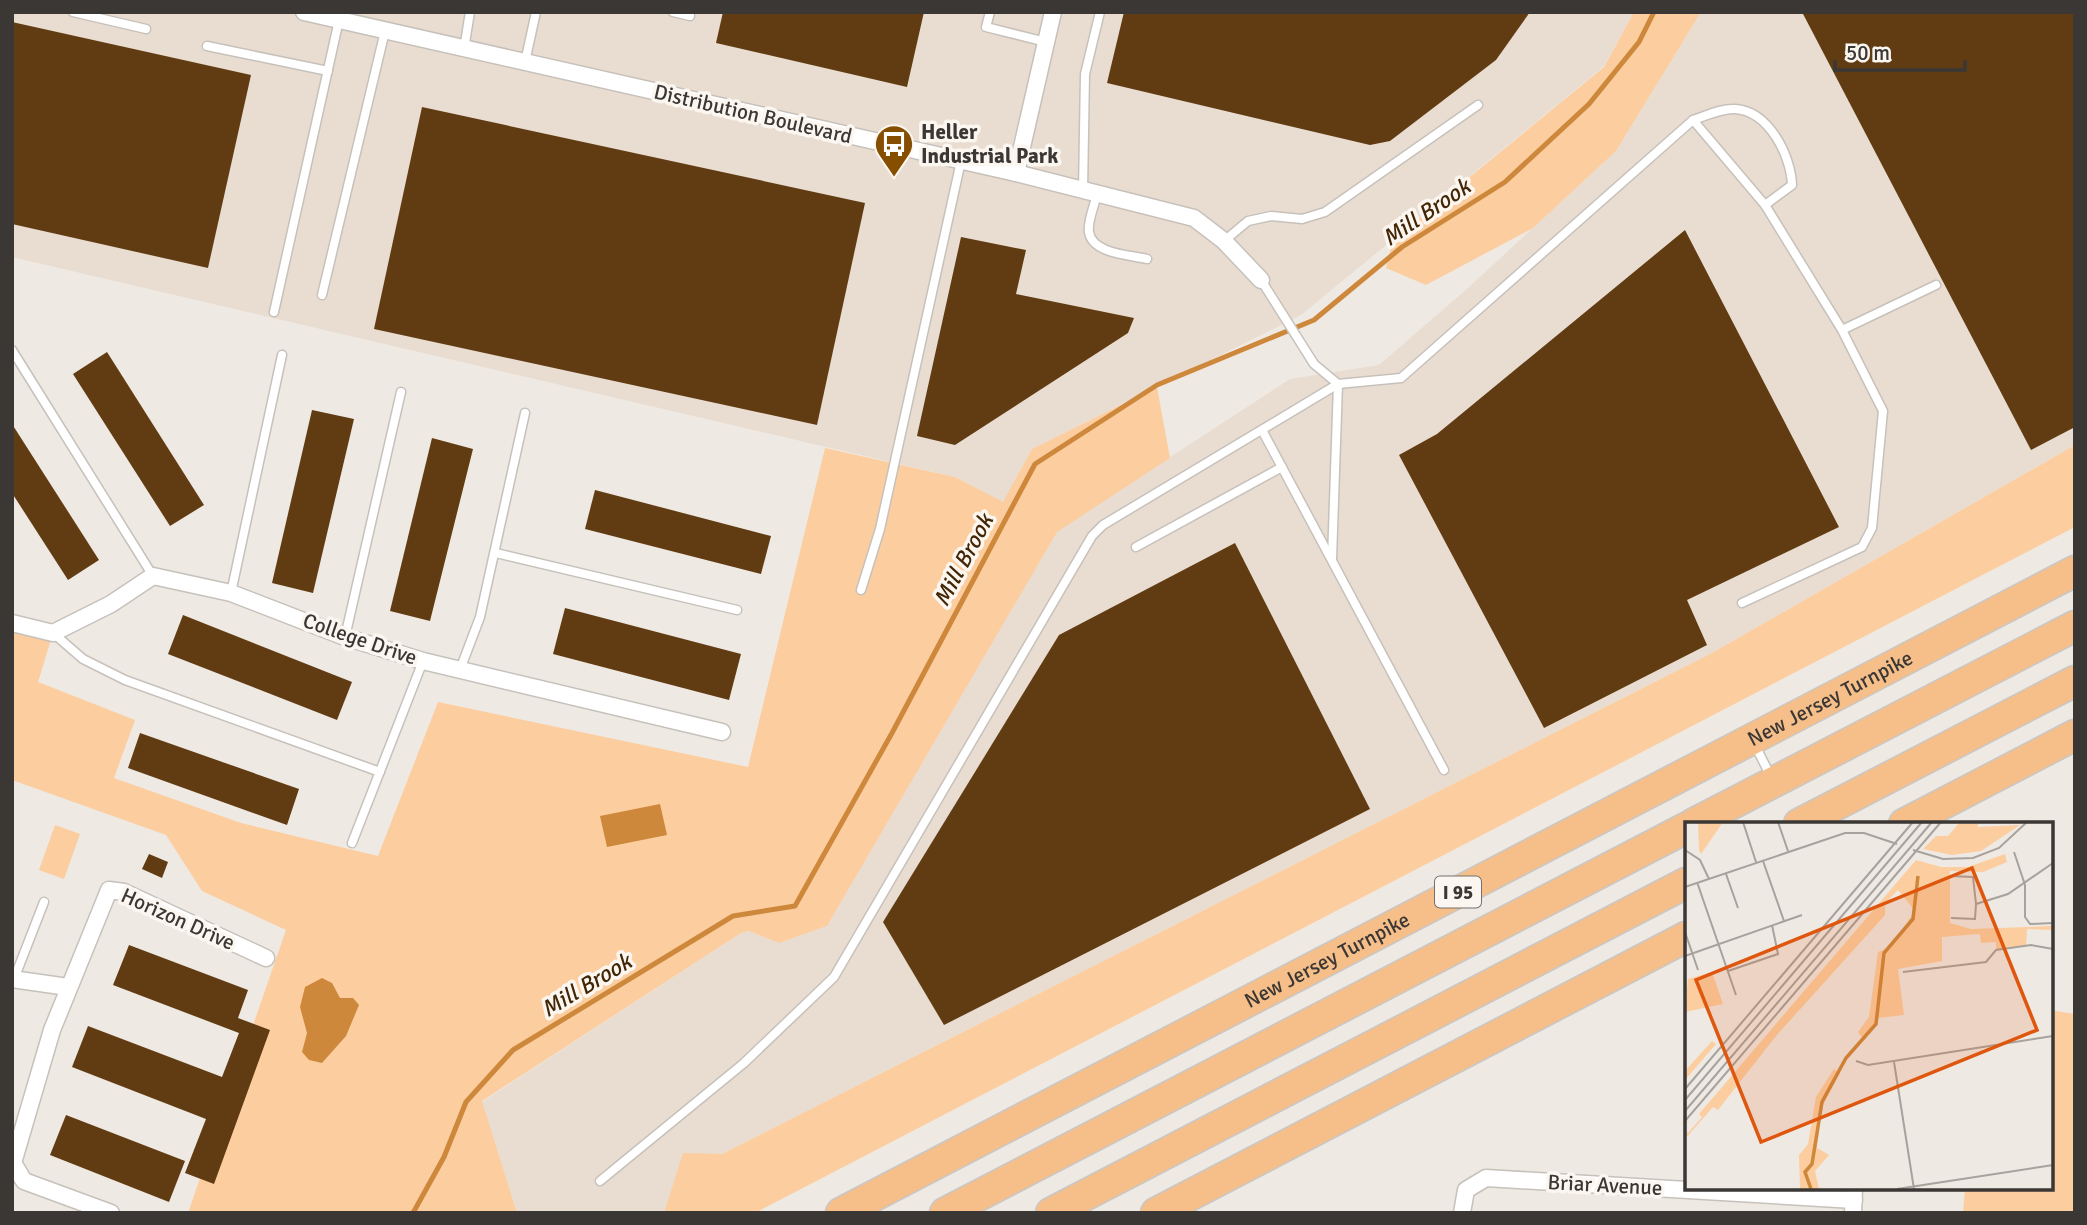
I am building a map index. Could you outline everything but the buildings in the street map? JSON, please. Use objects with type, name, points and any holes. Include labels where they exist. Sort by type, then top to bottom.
[{"type":"highway","name":"New Jersey Turnpike","points":[[841,1213],[2075,571]]},
{"type":"highway","points":[[1697,822],[2075,626]]},
{"type":"highway","points":[[1803,822],[2075,681]]},
{"type":"highway","points":[[1908,822],[2075,736]]},
{"type":"highway","name":"I 95","points":[[945,1213],[1685,829]]},
{"type":"highway","points":[[1051,1213],[1685,884]]},
{"type":"highway","points":[[1156,1213],[1685,938]]},
{"type":"street","name":"Distribution Boulevard","points":[[303,12],[961,160],[1194,218],[1224,241],[1261,280]]},
{"type":"street","points":[[1016,173],[1053,12]]},
{"type":"street","points":[[12,623],[53,633],[111,604],[153,576]]},
{"type":"street","name":"College Drive","points":[[153,576],[231,593],[345,638],[423,661],[461,667],[722,732]]},
{"type":"street","name":"Horizon Drive","points":[[111,1213],[24,1181],[13,1163],[52,1030],[109,890],[124,892],[266,958]]},
{"type":"street","points":[[13,979],[68,987]]},
{"type":"street","name":"Briar Avenue","points":[[1462,1213],[1466,1190],[1486,1178],[1685,1190]]},
{"type":"street","name":"Briar Avenue","points":[[1687,1190],[1854,1200]]},
{"type":"lane","points":[[73,12],[146,29]]},
{"type":"lane","points":[[464,48],[470,12]]},
{"type":"lane","points":[[525,62],[536,12]]},
{"type":"lane","points":[[673,12],[690,16]]},
{"type":"lane","points":[[990,12],[986,27],[1046,41]]},
{"type":"lane","points":[[1100,12],[1085,74],[1090,192],[1088,231],[1092,240],[1102,249],[1147,259]]},
{"type":"lane","points":[[274,312],[339,20]]},
{"type":"lane","points":[[322,295],[385,31]]},
{"type":"lane","points":[[207,46],[328,71]]},
{"type":"lane","points":[[1224,241],[1248,221],[1271,216],[1302,219],[1325,212],[1478,105]]},
{"type":"lane","points":[[600,1181],[744,1063],[834,977],[1092,536],[1103,525],[1338,384],[1401,378],[1693,120],[1734,109],[1756,115],[1769,127],[1791,172],[1792,185],[1765,205]]},
{"type":"lane","points":[[1693,120],[1765,205],[1842,330],[1883,411],[1872,528],[1862,547],[1742,603]]},
{"type":"lane","points":[[861,590],[880,529],[961,160]]},
{"type":"lane","points":[[1261,280],[1314,364],[1338,384]]},
{"type":"lane","points":[[1842,330],[1937,285]]},
{"type":"lane","points":[[12,349],[153,576]]},
{"type":"lane","points":[[231,593],[282,355]]},
{"type":"lane","points":[[1332,560],[1338,384]]},
{"type":"lane","points":[[345,638],[401,392]]},
{"type":"lane","points":[[461,667],[480,617],[525,413]]},
{"type":"lane","points":[[1262,430],[1444,770]]},
{"type":"lane","points":[[1136,547],[1282,467]]},
{"type":"lane","points":[[495,552],[737,610]]},
{"type":"lane","points":[[53,633],[83,659],[125,680],[380,772]]},
{"type":"lane","points":[[352,843],[423,661]]},
{"type":"lane","points":[[1752,739],[1774,782]]},
{"type":"lane","points":[[13,979],[44,902]]},
{"type":"shaded area","points":[[12,12],[1634,12],[1604,66],[1301,315],[1032,449],[1003,503],[955,477],[12,257]]},
{"type":"shaded area","points":[[1634,12],[1701,12],[1616,151],[1533,228],[1426,285],[1386,268],[1393,240],[1604,67]]},
{"type":"shaded area","points":[[1701,12],[2075,12],[2075,445],[1712,653],[722,1154],[672,1213],[517,1213],[482,1102],[741,933],[749,931],[779,943],[827,926],[1057,531],[1290,379],[1379,365],[1467,289],[1616,151]]},
{"type":"shaded area","points":[[1157,387],[1170,458],[1057,532],[827,926],[779,943],[749,931],[741,933],[482,1101],[517,1213],[188,1213],[286,930],[202,891],[166,835],[12,780],[12,622],[53,633],[38,682],[135,720],[114,778],[241,823],[378,856],[438,702],[748,767],[825,448],[955,477],[1003,502],[1032,449]]},
{"type":"shaded area","points":[[2075,445],[2075,527],[755,1213],[664,1213],[683,1153],[722,1154],[1712,653]]},
{"type":"shaded area","points":[[660,804],[667,835],[607,847],[600,816]]},
{"type":"shaded area","points":[[55,825],[80,834],[64,879],[39,870]]},
{"type":"shaded area","points":[[322,978],[332,983],[340,998],[353,998],[359,1005],[346,1036],[322,1063],[309,1060],[302,1052],[307,1033],[300,1007],[305,987]]},
{"type":"shaded area","points":[[2052,1010],[2075,1014],[2075,1213],[1963,1213],[1965,1190],[2052,1190]]},
{"type":"waterway","name":"Mill Brook","points":[[413,1213],[444,1157],[466,1102],[513,1050],[733,916],[795,906],[892,733],[1035,464],[1157,385],[1314,320],[1402,247],[1505,182],[1589,104],[1639,42],[1654,12]]},
{"type":"place","name":"Heller Industrial Park","points":[[894,178]]}]
